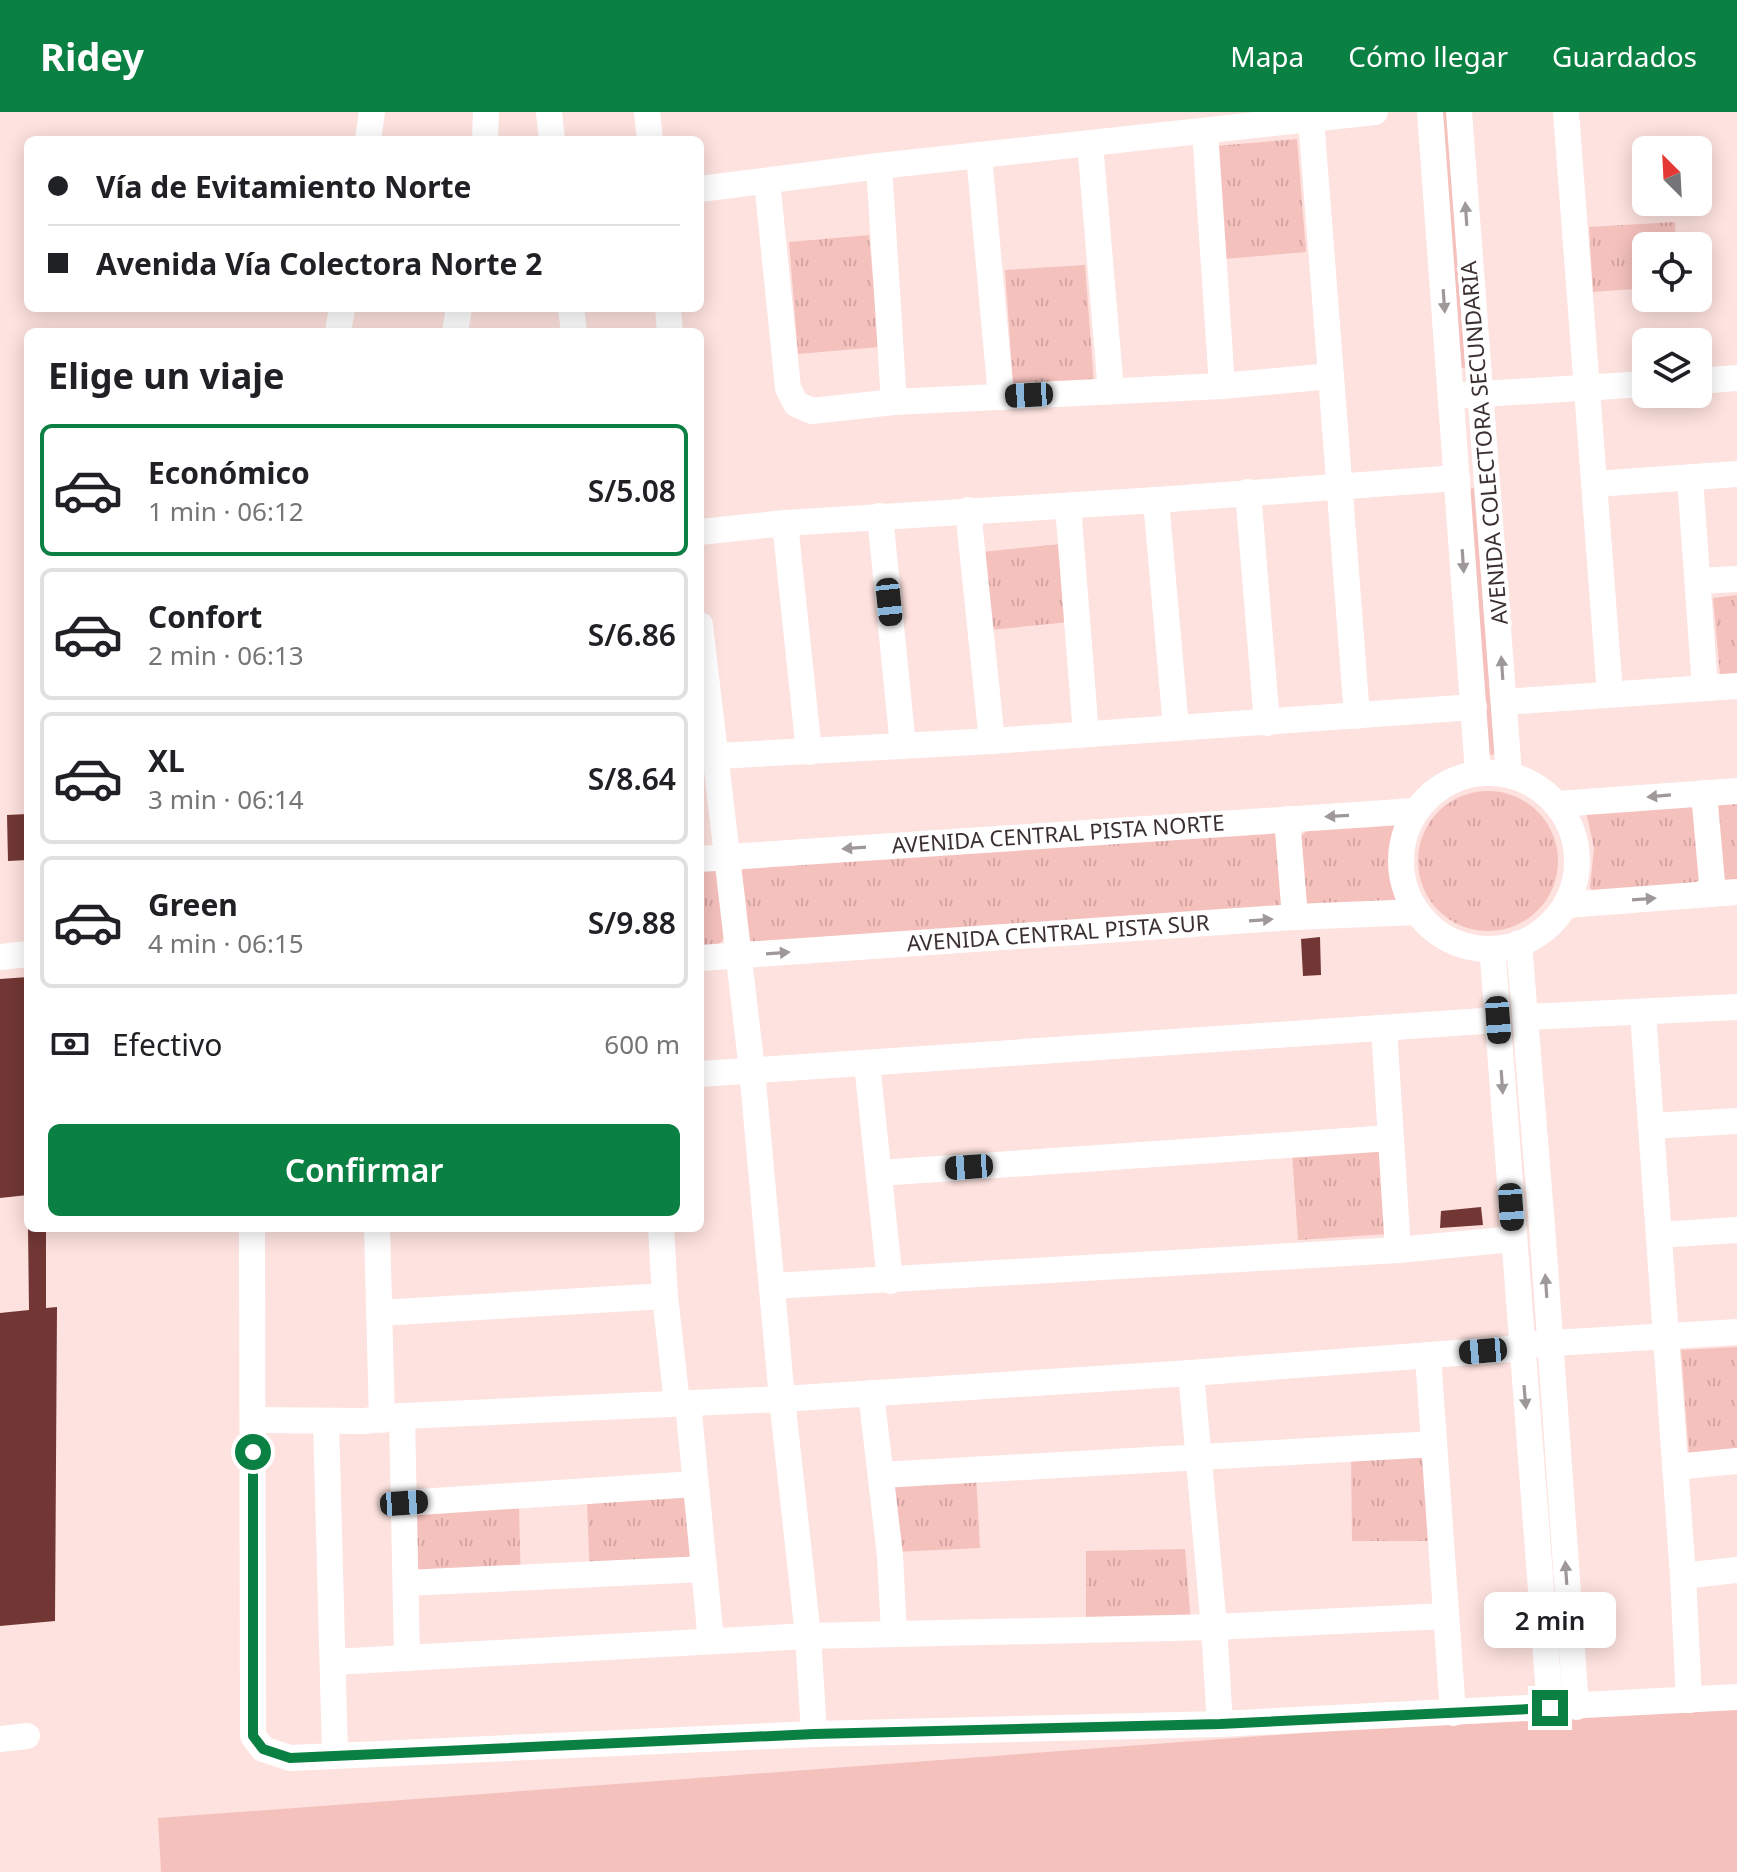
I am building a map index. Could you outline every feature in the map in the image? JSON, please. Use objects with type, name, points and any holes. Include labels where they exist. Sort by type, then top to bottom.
[{"type":"street","points":[[369,136],[372,112]]},
{"type":"street","points":[[485,136],[486,112]]},
{"type":"street","points":[[549,112],[552,136]]},
{"type":"street","points":[[647,112],[650,136]]},
{"type":"street","points":[[704,189],[879,166],[1375,112]]},
{"type":"street","name":"AVENIDA COLECTORA SECUNDARIA","points":[[1430,112],[1478,773]]},
{"type":"street","name":"AVENIDA COLECTORA SECUNDARIA","points":[[1459,112],[1509,774]]},
{"type":"street","points":[[1566,112],[1610,694]]},
{"type":"street","points":[[1311,119],[1357,716]]},
{"type":"street","points":[[1205,131],[1222,386]]},
{"type":"street","points":[[1090,143],[1111,391]]},
{"type":"street","points":[[979,155],[1001,397]]},
{"type":"street","points":[[879,166],[894,402]]},
{"type":"street","points":[[767,181],[788,388],[796,404],[812,411],[894,402],[1222,386],[1331,376]]},
{"type":"street","points":[[1712,380],[1737,378]]},
{"type":"street","points":[[1451,396],[1632,385]]},
{"type":"street","points":[[1595,484],[1737,474]]},
{"type":"street","points":[[704,532],[880,516],[1457,478]]},
{"type":"street","points":[[1690,478],[1705,688]]},
{"type":"street","points":[[1248,492],[1267,723]]},
{"type":"street","points":[[1156,500],[1176,728]]},
{"type":"street","points":[[1068,506],[1086,734]]},
{"type":"street","points":[[968,510],[992,741]]},
{"type":"street","points":[[880,516],[903,746]]},
{"type":"street","points":[[785,523],[809,752]]},
{"type":"street","points":[[1698,581],[1737,579]]},
{"type":"street","points":[[1504,702],[1737,686]]},
{"type":"street","points":[[704,700],[707,757],[727,857],[752,1070],[782,1399],[808,1636],[814,1734]]},
{"type":"street","points":[[707,757],[992,741],[1474,707]]},
{"type":"street","points":[[1478,773],[1509,774],[1536,785],[1558,804],[1572,827],[1578,853],[1576,880],[1566,905],[1554,921],[1538,934],[1519,943],[1489,949],[1468,946],[1448,939],[1431,928],[1406,893],[1401,873],[1405,830],[1415,811],[1429,795],[1447,783],[1478,773]]},
{"type":"street","points":[[1558,804],[1737,791]]},
{"type":"street","points":[[1566,905],[1725,893],[1704,793]]},
{"type":"street","name":"AVENIDA CENTRAL PISTA NORTE","points":[[704,859],[1415,811]]},
{"type":"street","points":[[1287,819],[1295,917]]},
{"type":"street","name":"AVENIDA CENTRAL PISTA SUR","points":[[704,958],[1295,917],[1417,912]]},
{"type":"street","points":[[1519,943],[1550,1343],[1563,1707]]},
{"type":"street","points":[[1489,949],[1493,958],[1521,1345],[1563,1707]]},
{"type":"street","points":[[0,957],[24,954]]},
{"type":"street","points":[[1527,1017],[1737,1007]]},
{"type":"street","points":[[1643,1013],[1689,1700]]},
{"type":"street","points":[[704,1074],[1498,1020]]},
{"type":"street","points":[[1384,1028],[1398,1250]]},
{"type":"street","points":[[867,1064],[890,1281]]},
{"type":"street","points":[[1651,1126],[1737,1121]]},
{"type":"street","points":[[879,1173],[1390,1138]]},
{"type":"street","points":[[1659,1235],[1737,1230]]},
{"type":"street","points":[[252,1232],[253,1736],[263,1749],[290,1758],[814,1734],[1220,1724],[1737,1697]]},
{"type":"street","points":[[377,1232],[379,1313],[404,1503],[407,1658]]},
{"type":"street","points":[[661,1232],[665,1296],[695,1484],[711,1641]]},
{"type":"street","points":[[772,1286],[1398,1250],[1513,1239]]},
{"type":"street","points":[[379,1313],[665,1296]]},
{"type":"street","points":[[253,1420],[326,1421],[782,1399],[1191,1373],[1428,1356],[1510,1349],[1521,1345],[1737,1332]]},
{"type":"street","points":[[1428,1356],[1453,1713]]},
{"type":"street","points":[[1191,1373],[1220,1724]]},
{"type":"street","points":[[871,1393],[890,1556],[894,1633]]},
{"type":"street","points":[[326,1421],[335,1754]]},
{"type":"street","points":[[881,1475],[1434,1444]]},
{"type":"street","points":[[1675,1467],[1737,1461]]},
{"type":"street","points":[[404,1503],[695,1484]]},
{"type":"street","points":[[406,1583],[704,1569]]},
{"type":"street","points":[[1683,1576],[1737,1570]]},
{"type":"street","points":[[333,1662],[808,1636],[1214,1627],[1446,1616]]},
{"type":"street","points":[[0,1739],[27,1736]]},
{"type":"green space","points":[[1440,112],[1450,112],[1468,368],[1459,368]]},
{"type":"green space","points":[[1297,139],[1306,252],[1224,259],[1215,146]]},
{"type":"green space","points":[[1675,222],[1675,232],[1632,232],[1632,289],[1593,292],[1589,227]]},
{"type":"green space","points":[[869,235],[879,347],[798,354],[789,242]]},
{"type":"green space","points":[[1085,265],[1094,384],[1013,384],[1005,270]]},
{"type":"green space","points":[[1474,488],[1495,753],[1492,755],[1488,754],[1470,489]]},
{"type":"green space","points":[[1061,544],[1069,622],[990,630],[982,552]]},
{"type":"green space","points":[[1737,595],[1737,674],[1720,675],[1713,598]]},
{"type":"green space","points":[[1488,791],[1515,797],[1537,812],[1552,834],[1558,861],[1552,888],[1537,910],[1515,925],[1488,931],[1461,925],[1439,910],[1424,888],[1418,861],[1424,834],[1439,812],[1461,797]]},
{"type":"green space","points":[[1737,801],[1737,880],[1723,880],[1717,806]]},
{"type":"green space","points":[[1685,804],[1696,808],[1700,880],[1593,891],[1590,888],[1594,848],[1586,812]]},
{"type":"green space","points":[[1402,823],[1395,863],[1406,903],[1305,904],[1298,839],[1312,826]]},
{"type":"green space","points":[[1259,826],[1278,834],[1283,904],[1275,910],[756,946],[748,940],[739,870],[745,866]]},
{"type":"green space","points":[[704,868],[715,869],[717,873],[726,927],[723,940],[704,948]]},
{"type":"green space","points":[[1384,1144],[1388,1234],[1298,1240],[1292,1153]]},
{"type":"green space","points":[[1737,1347],[1737,1450],[1689,1455],[1681,1350]]},
{"type":"green space","points":[[1429,1448],[1436,1541],[1352,1541],[1351,1453]]},
{"type":"green space","points":[[976,1475],[980,1548],[893,1552],[887,1480]]},
{"type":"green space","points":[[695,1492],[699,1573],[590,1580],[587,1502]]},
{"type":"green space","points":[[519,1508],[521,1587],[398,1589],[400,1513]]},
{"type":"green space","points":[[1185,1549],[1191,1623],[1086,1624],[1086,1551]]},
{"type":"green space","points":[[1737,1696],[1737,1872],[161,1872],[158,1818],[1560,1714]]},
{"type":"building","points":[[24,814],[24,860],[8,861],[7,815]]},
{"type":"building","points":[[1320,937],[1321,975],[1303,976],[1301,939]]},
{"type":"building","points":[[24,977],[24,1195],[0,1198],[0,979]]},
{"type":"building","points":[[1481,1207],[1483,1225],[1440,1228],[1441,1211]]},
{"type":"building","points":[[28,1232],[46,1232],[46,1308],[57,1307],[55,1621],[0,1626],[0,1313],[29,1310]]},
{"type":"route","points":[[253,1452],[253,1736],[263,1749],[290,1758],[814,1734],[1220,1724],[1550,1708]]}]
